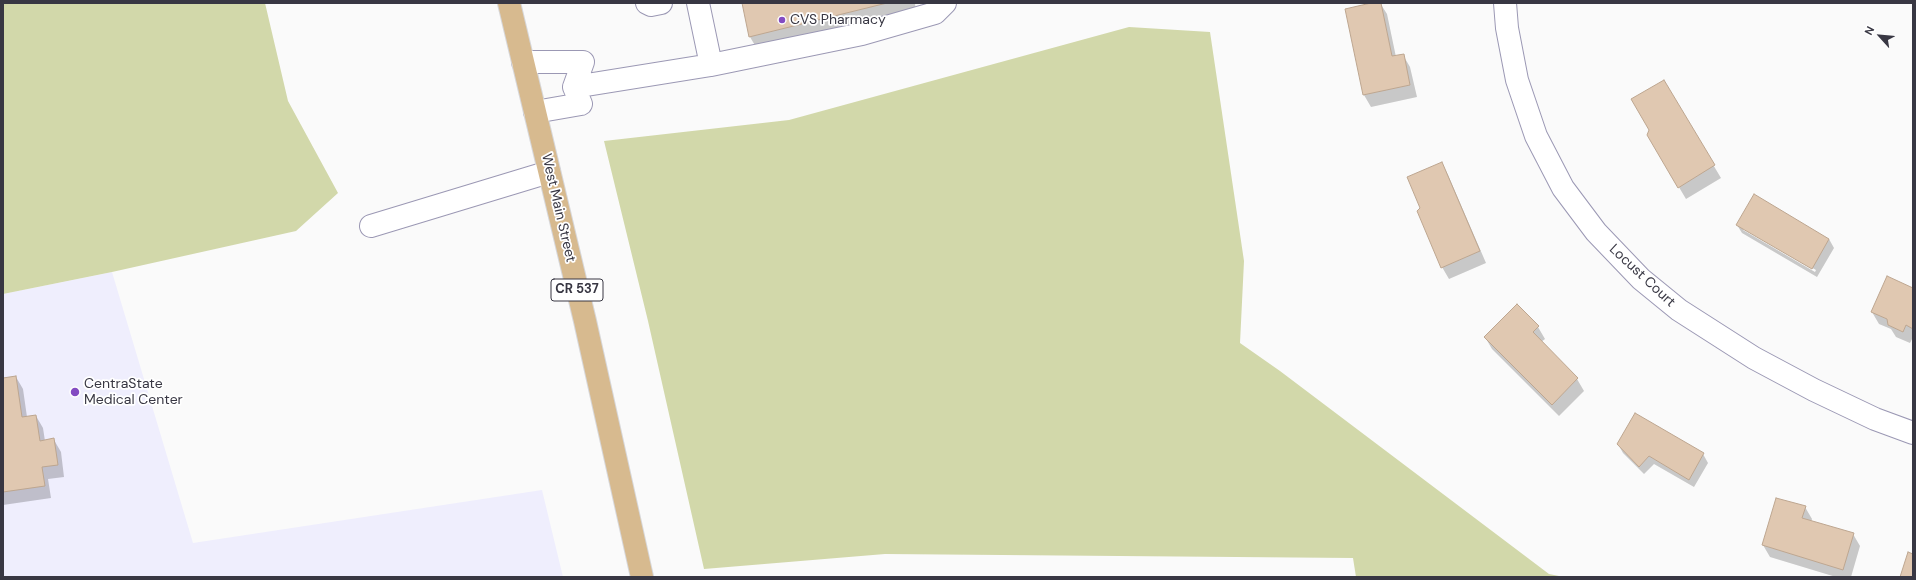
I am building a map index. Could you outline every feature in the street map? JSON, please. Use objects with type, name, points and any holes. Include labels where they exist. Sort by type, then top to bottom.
[{"type":"main road","name":"West Main Street","points":[[508,3],[535,112],[642,577]]},
{"type":"street","points":[[647,3],[651,5],[661,3]]},
{"type":"street","points":[[698,3],[711,65]]},
{"type":"street","points":[[574,87],[711,65],[862,34],[935,13],[945,3]]},
{"type":"street","name":"Locust Court","points":[[1505,3],[1506,28],[1516,80],[1536,136],[1563,188],[1596,232],[1641,279],[1679,310],[1754,358],[1814,390],[1875,419],[1913,433]]},
{"type":"street","points":[[523,62],[583,62],[574,87],[581,104],[535,112]]},
{"type":"street","points":[[371,226],[549,172]]},
{"type":"shaded area","name":"CentraState Medical Center","points":[[112,272],[193,543],[542,490],[563,577],[3,577],[3,294]]},
{"type":"green space","points":[[3,3],[265,3],[288,101],[338,193],[296,231],[112,272],[3,294]]},
{"type":"green space","points":[[1129,27],[1210,32],[1244,261],[1240,343],[1280,371],[1549,574],[1564,577],[1356,577],[1353,558],[885,554],[704,569],[648,321],[604,141],[789,120]]},
{"type":"building","name":"CVS Pharmacy","points":[[742,3],[887,3],[749,37]]},
{"type":"building","points":[[1371,3],[1381,3],[1392,56],[1404,54],[1410,85],[1363,95],[1345,9]]},
{"type":"building","points":[[1664,80],[1715,165],[1678,188],[1647,135],[1649,130],[1631,99]]},
{"type":"building","points":[[1442,162],[1480,251],[1441,268],[1417,211],[1420,208],[1407,177]]},
{"type":"building","points":[[1754,194],[1829,239],[1812,269],[1736,225]]},
{"type":"building","points":[[1887,276],[1913,288],[1913,329],[1906,325],[1903,332],[1888,325],[1887,319],[1871,312]]},
{"type":"building","points":[[1517,304],[1539,326],[1533,332],[1578,378],[1552,405],[1484,337]]},
{"type":"building","points":[[16,376],[22,417],[36,415],[40,441],[54,438],[58,465],[42,467],[45,486],[3,492],[3,378]]},
{"type":"building","points":[[1635,413],[1704,453],[1689,480],[1649,456],[1639,467],[1617,444]]},
{"type":"building","points":[[1776,498],[1806,506],[1802,518],[1854,533],[1843,570],[1762,545]]},
{"type":"building","points":[[1908,552],[1913,554],[1913,577],[1900,577]]},
{"type":"place","name":"CVS Pharmacy","points":[[782,20]]},
{"type":"place","name":"CentraState Medical Center","points":[[75,392]]}]
